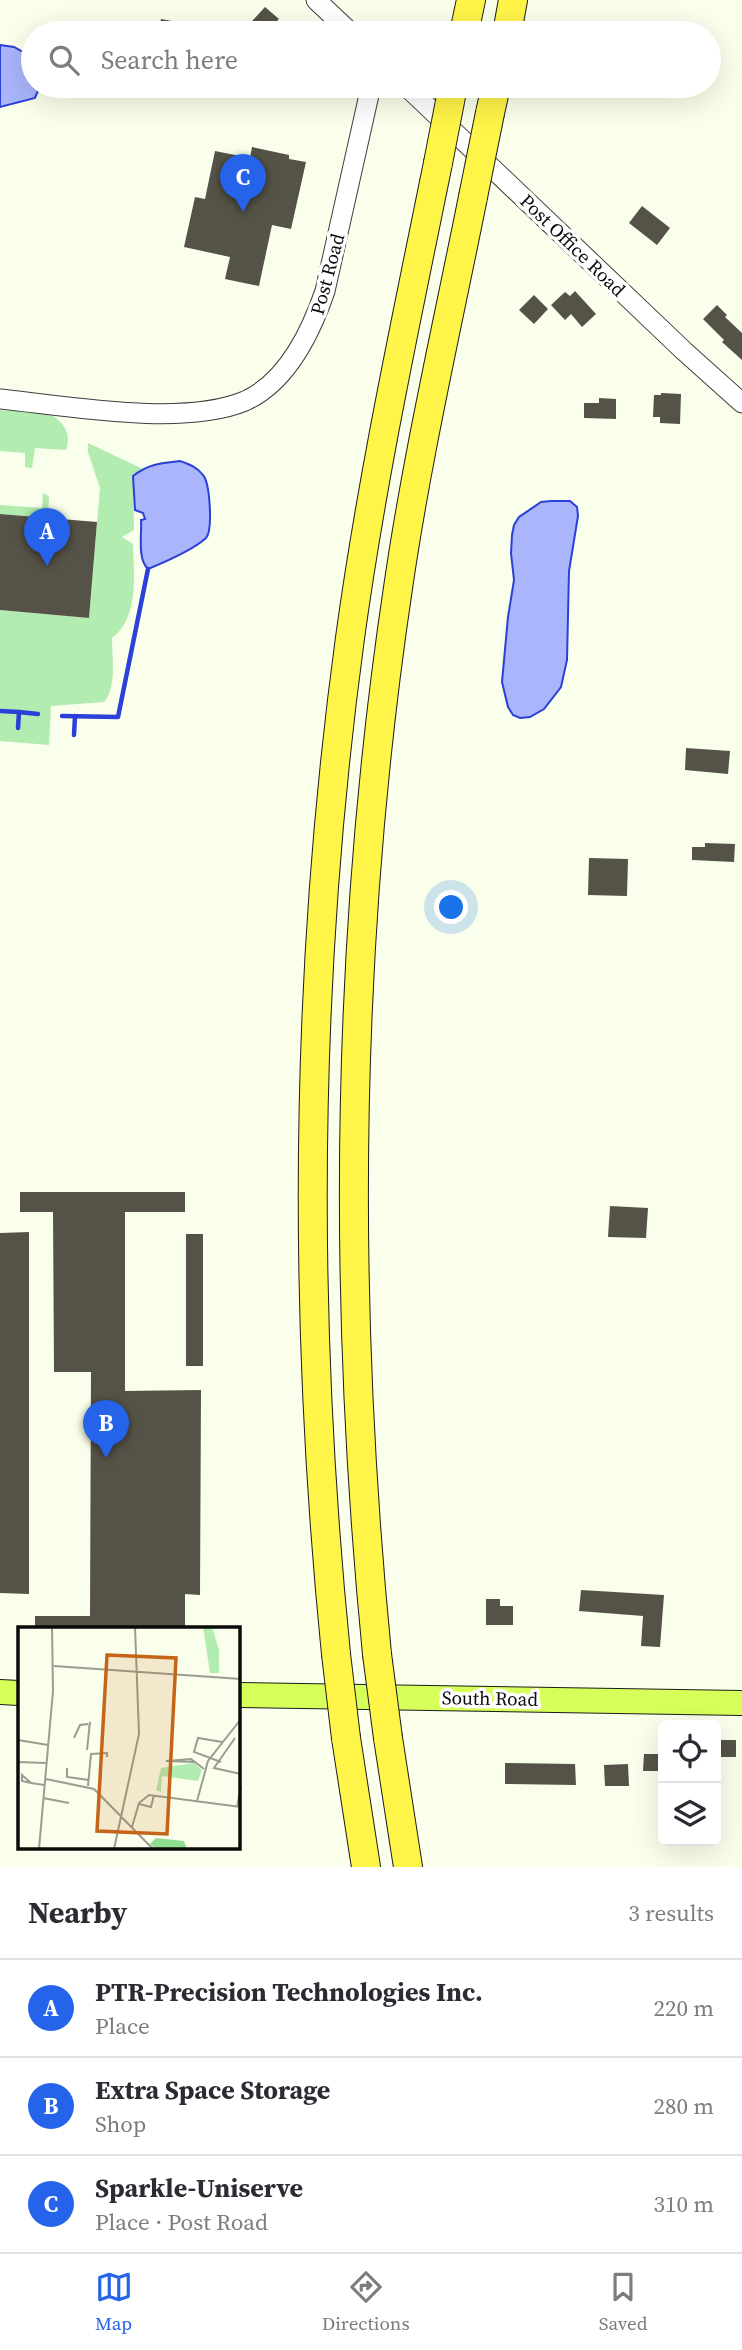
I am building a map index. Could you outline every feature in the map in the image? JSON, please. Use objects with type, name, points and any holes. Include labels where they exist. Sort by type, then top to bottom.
[{"type":"highway","points":[[467,21],[471,0]]},
{"type":"highway","points":[[509,21],[513,0]]},
{"type":"highway","points":[[366,1867],[336,1654],[320,1460],[312,1280],[313,1083],[321,926],[337,750],[360,569],[383,432],[451,98]]},
{"type":"highway","points":[[408,1867],[387,1738],[377,1654],[360,1428],[353,1260],[354,1107],[360,957],[375,773],[398,589],[417,476],[493,98]]},
{"type":"main road","points":[[0,1692],[18,1693]]},
{"type":"main road","name":"South Road","points":[[240,1695],[742,1703]]},
{"type":"street","points":[[316,0],[338,21]]},
{"type":"street","name":"Post Road","points":[[0,399],[160,414],[220,409],[247,400],[266,386],[282,371],[304,342],[317,317],[368,98]]},
{"type":"street","name":"Post Office Road","points":[[418,98],[742,403]]},
{"type":"green space","points":[[0,410],[51,414],[66,429],[66,450],[35,448],[32,468],[25,467],[25,453],[0,451]]},
{"type":"green space","points":[[88,443],[143,469],[133,476],[134,530],[122,537],[133,544],[133,595],[127,619],[112,638],[111,689],[104,702],[51,706],[49,745],[0,741],[0,610],[89,618],[100,488],[88,452]]},
{"type":"green space","points":[[43,493],[49,496],[48,518],[0,514],[0,505],[42,508]]},
{"type":"water","points":[[0,45],[21,51],[21,98],[35,98],[0,107]]},
{"type":"water","points":[[180,461],[195,468],[205,480],[210,506],[208,533],[206,538],[194,547],[148,569],[142,559],[141,546],[141,520],[145,519],[143,513],[135,510],[133,476],[161,463]]},
{"type":"water","points":[[570,501],[577,507],[578,516],[569,571],[567,660],[561,687],[544,709],[530,717],[520,718],[513,715],[508,707],[502,682],[514,580],[512,535],[519,517],[541,502]]},
{"type":"building","points":[[265,7],[279,19],[277,21],[252,21]]},
{"type":"building","points":[[252,147],[289,155],[289,159],[306,162],[291,229],[272,225],[259,286],[225,279],[230,257],[184,247],[195,197],[205,199],[215,151],[250,158]]},
{"type":"building","points":[[642,206],[670,228],[657,245],[629,223]]},
{"type":"building","points":[[575,291],[596,314],[582,327],[571,314],[565,320],[551,305],[565,292],[570,296]]},
{"type":"building","points":[[534,295],[548,309],[534,324],[519,310]]},
{"type":"building","points":[[717,305],[742,333],[742,360],[703,319]]},
{"type":"building","points":[[681,394],[680,424],[660,423],[660,417],[653,417],[654,395]]},
{"type":"building","points":[[599,398],[616,399],[616,419],[584,418],[584,403],[599,403]]},
{"type":"building","points":[[0,514],[97,522],[89,618],[0,610]]},
{"type":"building","points":[[686,748],[730,751],[728,774],[685,770]]},
{"type":"building","points":[[705,843],[735,844],[734,862],[692,860],[692,847],[705,847]]},
{"type":"building","points":[[589,858],[628,859],[627,896],[588,895]]},
{"type":"building","points":[[20,1192],[185,1192],[185,1212],[125,1212],[125,1391],[201,1390],[200,1595],[185,1594],[185,1627],[35,1627],[35,1616],[90,1616],[91,1372],[54,1372],[53,1212],[20,1212]]},
{"type":"building","points":[[610,1206],[648,1208],[646,1238],[608,1237]]},
{"type":"building","points":[[29,1232],[29,1594],[0,1593],[0,1233]]},
{"type":"building","points":[[186,1234],[203,1234],[203,1366],[186,1366]]},
{"type":"building","points":[[581,1590],[664,1595],[660,1647],[641,1646],[643,1616],[579,1611]]},
{"type":"building","points":[[486,1599],[500,1599],[500,1606],[513,1606],[513,1625],[486,1625]]},
{"type":"building","points":[[721,1740],[736,1740],[736,1757],[721,1757]]},
{"type":"building","points":[[644,1754],[658,1754],[658,1771],[643,1771]]},
{"type":"building","points":[[505,1763],[575,1764],[576,1785],[505,1784]]},
{"type":"building","points":[[628,1764],[629,1786],[605,1786],[604,1765]]},
{"type":"waterway","points":[[62,716],[118,717],[148,569]]},
{"type":"waterway","points":[[0,711],[19,712]]},
{"type":"waterway","points":[[18,728],[19,712],[38,714]]},
{"type":"waterway","points":[[74,735],[75,716]]},
{"type":"place","name":"Sparkle-Uniserve","points":[[243,212]]},
{"type":"place","name":"PTR-Precision Technologies Inc.","points":[[47,566]]},
{"type":"place","name":"Extra Space Storage","points":[[106,1458]]}]
